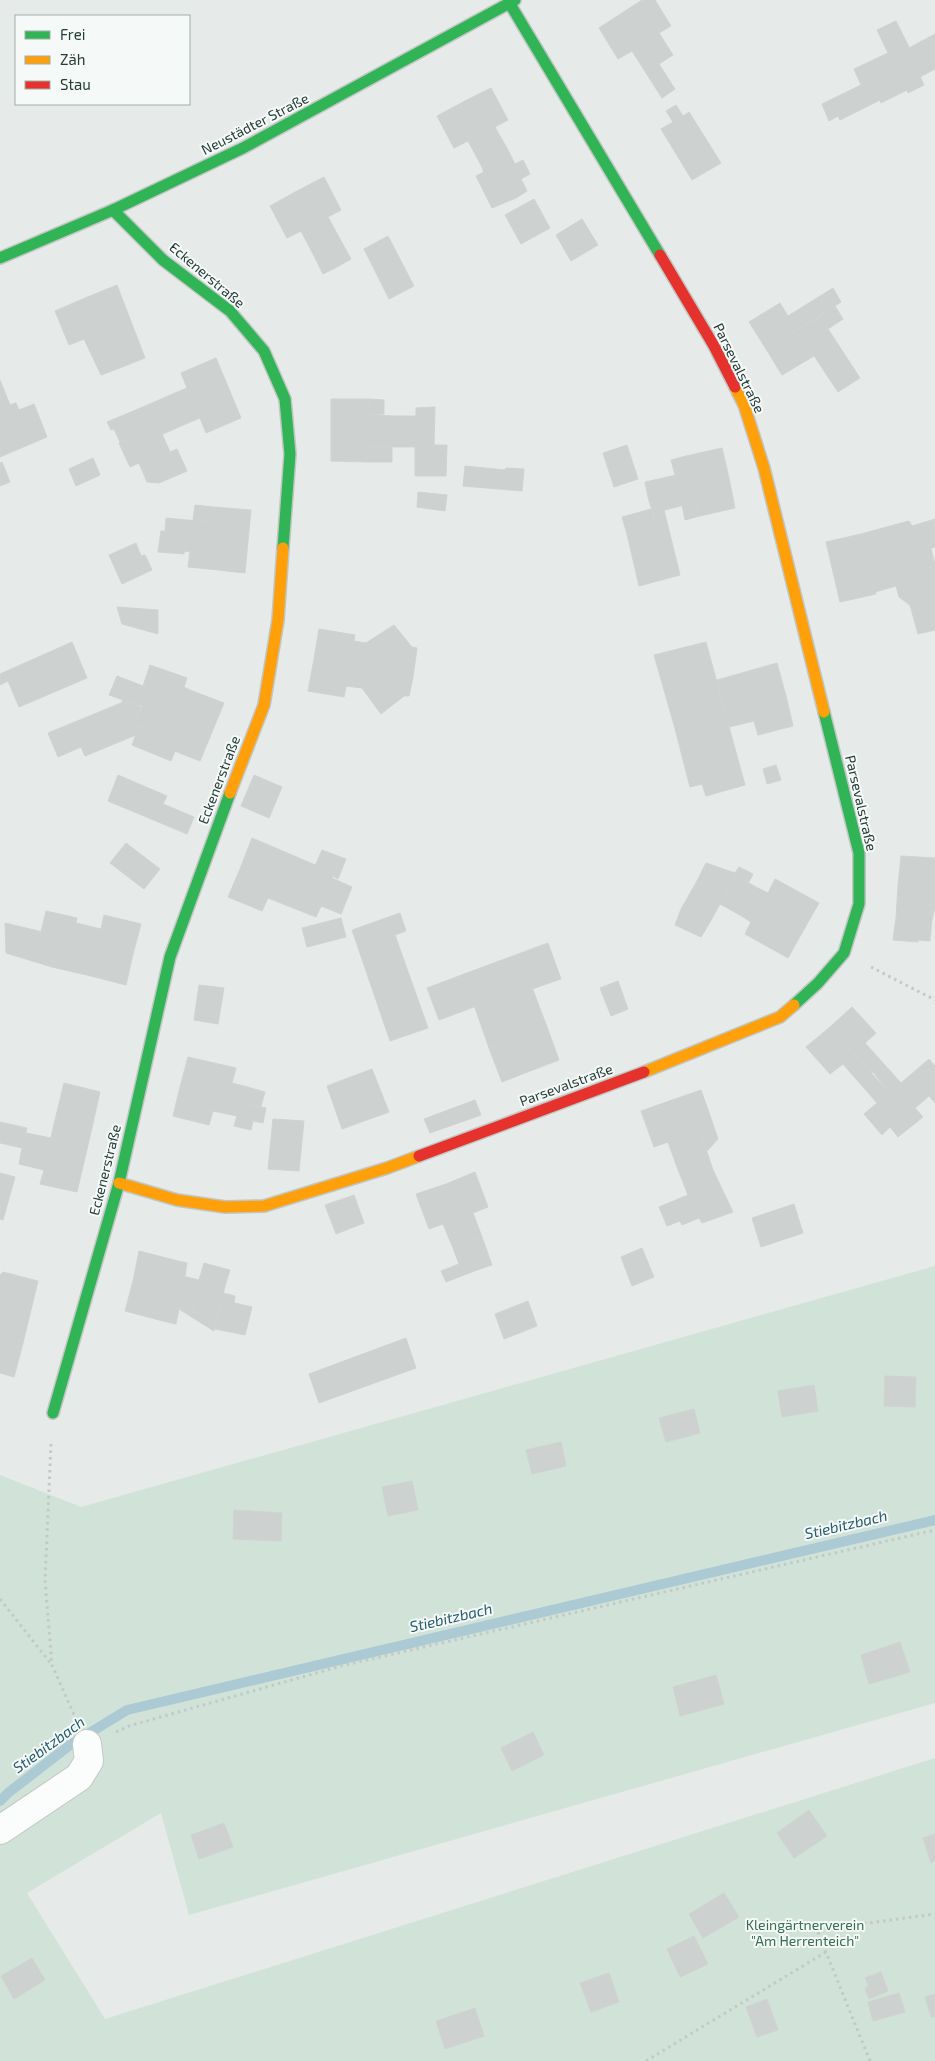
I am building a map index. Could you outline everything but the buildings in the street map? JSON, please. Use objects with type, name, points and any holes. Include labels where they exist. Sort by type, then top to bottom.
[{"type":"street","name":"Neustädter Straße","points":[[0,258],[113,210],[243,148],[513,2]]},
{"type":"street","name":"Parsevalstraße","points":[[119,1183],[176,1200],[224,1207],[264,1206],[387,1168],[664,1065],[780,1017],[818,983],[844,953],[859,904],[859,853],[764,468],[744,405],[714,346],[513,2]]},
{"type":"street","name":"Eckenerstraße","points":[[53,1413],[119,1183],[170,957],[206,856],[264,705],[278,620],[290,454],[285,400],[264,351],[230,312],[163,260],[113,210]]},
{"type":"street","points":[[0,1830],[80,1778],[89,1761],[82,1734]]},
{"type":"path","points":[[844,953],[935,1000]]},
{"type":"path","points":[[52,1666],[44,1580],[53,1413]]},
{"type":"path","points":[[0,1599],[52,1666],[82,1734],[129,1726],[341,1666],[935,1530]]},
{"type":"path","points":[[870,2061],[817,1930],[935,1914]]},
{"type":"path","points":[[646,2061],[826,1952]]},
{"type":"green space","name":"Kleingärtnerverein \"Am Herrenteich\"","points":[[935,1266],[935,1703],[189,1915],[161,1813],[27,1893],[105,2019],[935,1758],[935,2061],[0,2061],[0,1475],[81,1507]]},
{"type":"waterway","name":"Stiebitzbach","points":[[0,1801],[70,1745],[127,1710],[935,1520]]},
{"type":"traffic: fast","points":[[0,258],[113,210],[243,148],[515,0]]},
{"type":"traffic: fast","points":[[510,4],[660,255]]},
{"type":"traffic: fast","points":[[113,210],[163,260],[230,311],[264,351],[285,399],[290,454],[283,548]]},
{"type":"traffic: fast","points":[[794,1005],[818,983],[844,953],[859,904],[859,853],[824,712]]},
{"type":"traffic: fast","points":[[53,1413],[119,1183],[170,957],[230,793]]},
{"type":"traffic: slow","points":[[735,387],[744,405],[764,468],[824,712]]},
{"type":"traffic: slow","points":[[230,793],[264,705],[278,620],[283,548]]},
{"type":"traffic: slow","points":[[644,1072],[780,1017],[794,1005]]},
{"type":"traffic: slow","points":[[119,1183],[177,1200],[225,1207],[264,1206],[387,1168],[419,1156]]},
{"type":"traffic: jam","points":[[660,255],[714,346],[735,387]]},
{"type":"traffic: jam","points":[[419,1156],[644,1072]]}]
